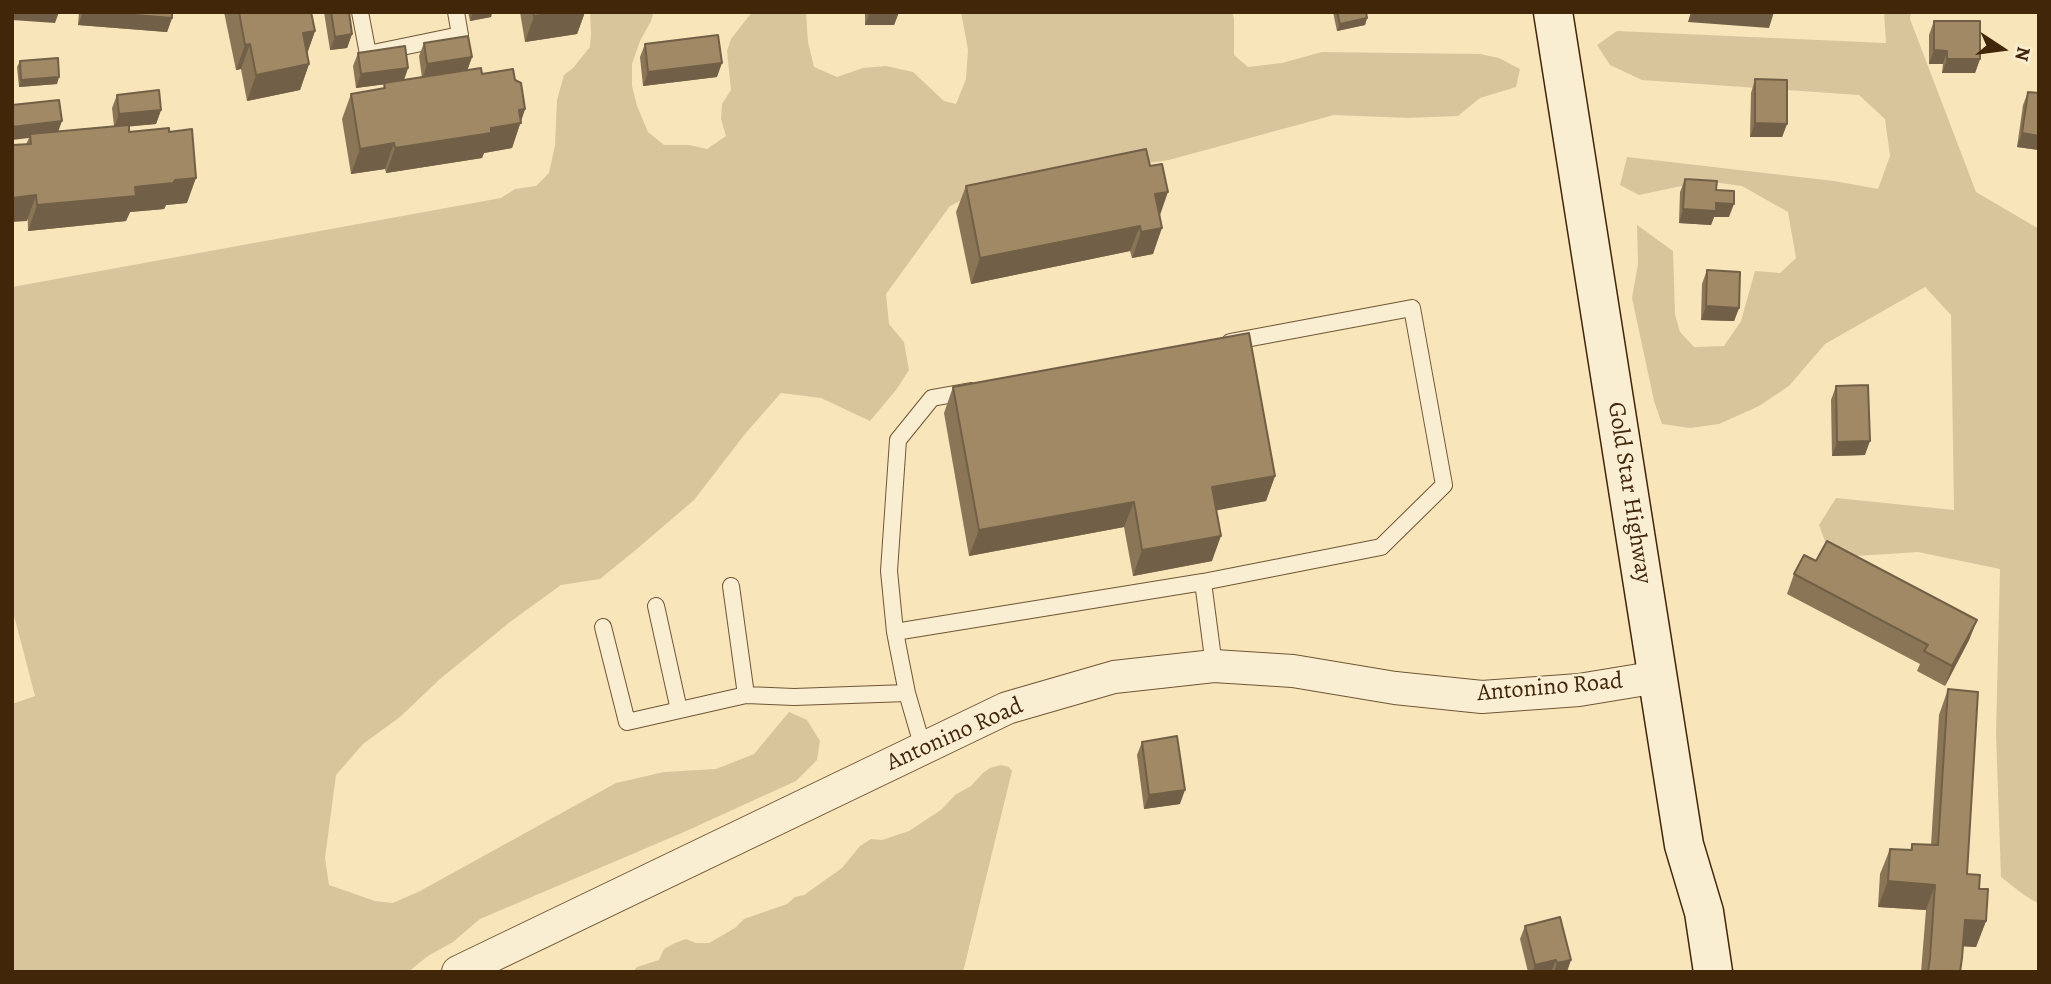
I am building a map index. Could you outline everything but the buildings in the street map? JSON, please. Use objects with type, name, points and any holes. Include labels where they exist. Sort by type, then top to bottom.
[{"type":"main road","name":"Gold Star Highway","points":[[1553,12],[1684,845],[1704,912],[1713,972]]},
{"type":"street","name":"Antonino Road","points":[[458,972],[1007,708],[1114,677],[1214,666],[1293,671],[1395,688],[1482,697],[1579,690],[1658,677]]},
{"type":"lane","points":[[360,12],[368,54],[460,35],[456,12]]},
{"type":"lane","points":[[895,632],[1203,582],[1381,547],[1444,485],[1412,308],[1213,345]]},
{"type":"lane","points":[[923,748],[907,693],[895,632],[889,571],[898,440],[932,398],[986,388]]},
{"type":"lane","points":[[1203,582],[1214,666]]},
{"type":"lane","points":[[732,586],[746,695]]},
{"type":"lane","points":[[656,606],[679,710]]},
{"type":"lane","points":[[603,627],[627,722],[746,695],[794,697],[907,693]]},
{"type":"shaded area","points":[[590,12],[654,12],[632,64],[632,86],[637,106],[648,132],[664,145],[689,145],[707,149],[726,136],[721,119],[722,104],[731,90],[727,51],[731,39],[752,12],[806,12],[808,42],[814,67],[837,77],[863,68],[886,66],[913,72],[944,101],[956,104],[966,79],[968,50],[961,12],[1232,12],[1234,55],[1248,67],[1282,63],[1322,52],[1480,54],[1499,58],[1520,69],[1516,87],[1480,98],[1458,116],[1408,118],[1334,115],[1169,160],[992,185],[950,206],[886,294],[889,324],[904,342],[909,370],[870,421],[821,398],[781,393],[694,500],[638,548],[600,579],[561,585],[510,622],[440,679],[400,717],[363,744],[336,775],[325,858],[329,885],[375,901],[393,903],[420,891],[616,783],[664,772],[716,769],[754,754],[789,712],[807,720],[820,741],[817,760],[796,781],[480,919],[453,942],[428,956],[408,972],[12,972],[12,704],[35,696],[12,608],[12,287],[501,198],[515,189],[536,186],[549,173],[555,145],[557,100],[564,75],[590,47]]},
{"type":"shaded area","points":[[1884,12],[1911,12],[1910,19],[1976,192],[2039,229],[2039,904],[2001,877],[1996,734],[2000,569],[1918,552],[1856,556],[1827,547],[1819,525],[1836,498],[1954,510],[1951,315],[1925,287],[1825,344],[1789,386],[1759,406],[1719,424],[1690,428],[1662,424],[1654,401],[1632,298],[1638,264],[1637,225],[1673,251],[1675,314],[1680,332],[1694,347],[1724,346],[1741,321],[1755,271],[1780,273],[1796,258],[1788,212],[1742,186],[1705,181],[1639,195],[1620,185],[1627,157],[1834,181],[1878,189],[1890,156],[1885,119],[1859,95],[1642,80],[1610,65],[1597,45],[1617,31],[1886,43]]},
{"type":"shaded area","points":[[1001,765],[1012,771],[963,972],[632,972],[637,967],[659,960],[664,949],[675,943],[686,939],[696,943],[709,943],[735,928],[744,919],[804,895],[842,868],[860,846],[871,839],[882,840],[909,831],[941,810],[983,773]]}]
